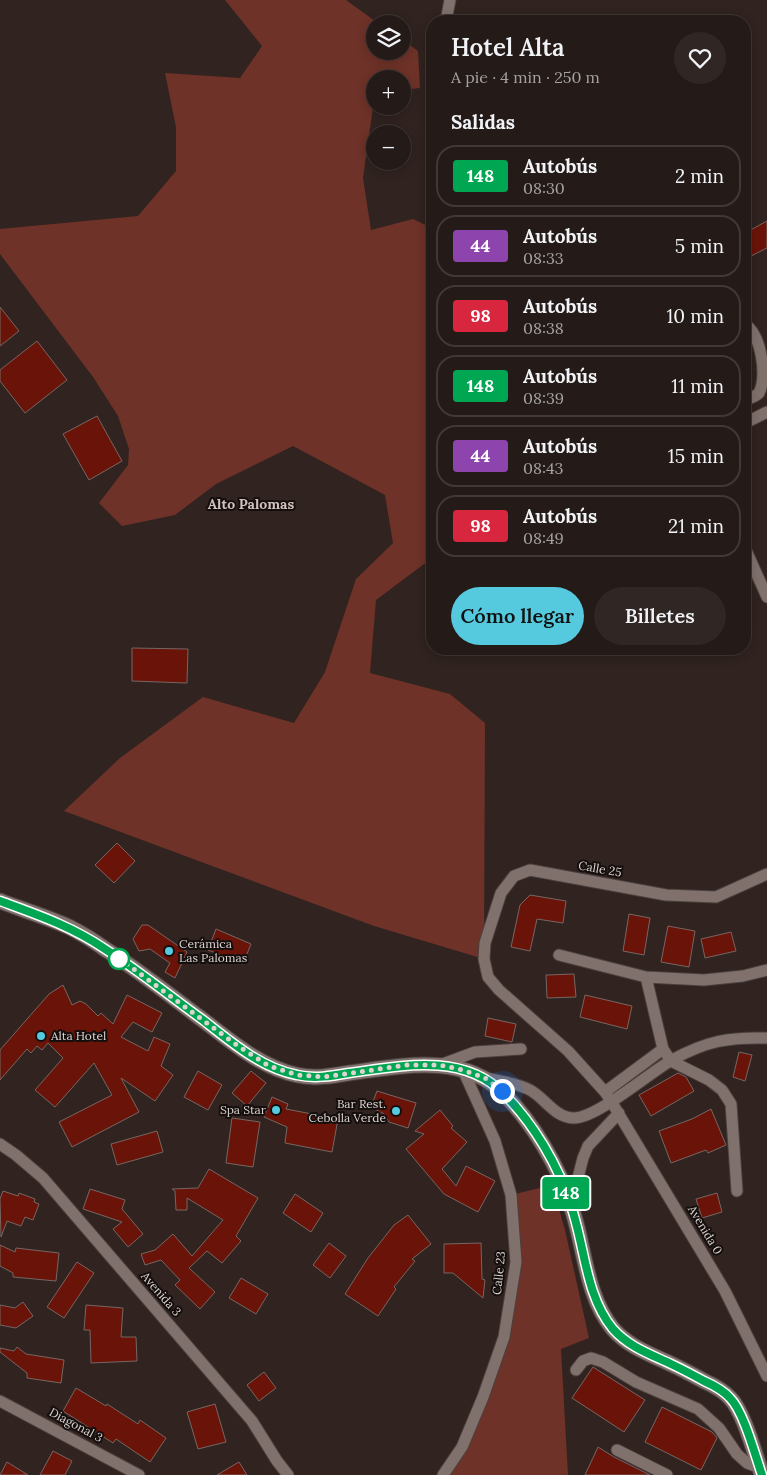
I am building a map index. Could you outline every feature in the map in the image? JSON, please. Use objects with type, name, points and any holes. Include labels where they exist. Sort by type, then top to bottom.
[{"type":"main road","points":[[0,901],[71,928],[100,945],[238,1046],[269,1066],[298,1075],[324,1077],[407,1065],[440,1065],[463,1070],[485,1078],[502,1091],[526,1120],[550,1158],[571,1204],[595,1297],[603,1315],[615,1331],[634,1347],[673,1364],[719,1388],[731,1398],[738,1409],[761,1472]]},
{"type":"street","points":[[447,15],[450,0]]},
{"type":"street","points":[[751,329],[762,351],[766,374],[759,392],[751,398]]},
{"type":"street","points":[[751,420],[767,412]]},
{"type":"street","points":[[751,561],[767,596]]},
{"type":"street","name":"Calle 25","points":[[484,959],[485,943],[501,893],[514,876],[530,870],[666,895],[716,897],[767,874]]},
{"type":"street","points":[[559,955],[646,977],[704,980],[743,976],[767,970]]},
{"type":"street","name":"Avenida 0","points":[[484,959],[488,977],[499,990],[568,1051],[608,1096],[725,1291],[767,1376]]},
{"type":"street","points":[[646,977],[663,1049],[671,1061],[709,1080],[722,1090],[731,1104],[737,1191]]},
{"type":"street","points":[[608,1096],[697,1048],[718,1041],[739,1038],[767,1038]]},
{"type":"street","points":[[440,1065],[475,1052],[521,1049]]},
{"type":"street","points":[[485,1078],[531,1090],[550,1107],[564,1116],[574,1118],[584,1116],[663,1049]]},
{"type":"street","name":"Calle 23","points":[[443,1475],[462,1448],[504,1337],[516,1262],[511,1195],[495,1141],[463,1070]]},
{"type":"street","points":[[571,1204],[582,1158],[588,1146],[619,1113]]},
{"type":"street","name":"Avenida 3","points":[[0,1144],[16,1155],[49,1185],[252,1421],[288,1475]]},
{"type":"street","points":[[576,1370],[582,1361],[591,1358],[603,1362],[636,1382],[698,1408],[719,1428],[737,1454],[761,1472]]},
{"type":"street","name":"Diagonal 3","points":[[0,1401],[139,1475]]},
{"type":"street","points":[[617,1450],[667,1475]]},
{"type":"shaded area","points":[[225,0],[346,0],[367,15],[366,60],[411,60],[411,46],[418,51],[420,88],[411,89],[411,70],[366,70],[366,115],[372,115],[370,125],[366,125],[366,157],[363,178],[371,230],[413,219],[426,225],[426,562],[376,600],[370,673],[450,694],[485,723],[484,959],[374,926],[64,811],[120,758],[203,697],[294,723],[325,672],[356,579],[393,543],[385,495],[293,446],[216,484],[175,515],[122,526],[99,503],[128,465],[129,449],[118,416],[93,377],[0,254],[0,229],[138,216],[176,171],[176,127],[165,73],[240,78],[262,46]]},
{"type":"shaded area","points":[[552,1185],[565,1230],[589,1338],[561,1349],[568,1475],[442,1475],[462,1447],[504,1337],[516,1262],[511,1195]]},
{"type":"building","points":[[767,221],[767,248],[751,256],[751,230]]},
{"type":"building","points":[[0,307],[19,331],[0,346]]},
{"type":"building","points":[[37,341],[67,380],[25,413],[0,381],[0,370]]},
{"type":"building","points":[[97,416],[122,461],[89,480],[63,434]]},
{"type":"building","points":[[132,648],[188,649],[187,683],[132,681]]},
{"type":"building","points":[[117,843],[135,861],[114,883],[95,865]]},
{"type":"building","points":[[530,895],[566,901],[563,923],[537,919],[530,951],[511,947],[520,905]]},
{"type":"building","points":[[629,914],[650,918],[644,955],[623,951]]},
{"type":"building","name":"Cerámica Las Palomas","points":[[142,925],[148,925],[187,952],[175,978],[165,972],[170,963],[150,949],[139,951],[133,939]]},
{"type":"building","points":[[668,926],[695,931],[689,967],[661,962]]},
{"type":"building","points":[[216,929],[251,944],[243,964],[208,950]]},
{"type":"building","points":[[731,932],[736,951],[705,958],[701,939]]},
{"type":"building","points":[[574,974],[576,997],[547,998],[546,975]]},
{"type":"building","points":[[63,985],[72,1005],[80,1001],[86,1004],[98,1016],[101,1013],[113,1024],[127,995],[162,1013],[152,1032],[133,1022],[121,1037],[148,1051],[154,1037],[170,1044],[161,1066],[173,1075],[155,1101],[121,1078],[139,1112],[72,1147],[59,1122],[112,1095],[94,1063],[55,1107],[35,1090],[63,1058],[48,1043],[42,1050],[37,1046],[31,1053],[27,1049],[0,1080],[0,1050],[49,994]]},
{"type":"building","points":[[585,995],[632,1006],[627,1029],[580,1017]]},
{"type":"building","points":[[488,1018],[516,1024],[512,1042],[485,1036]]},
{"type":"building","points":[[739,1052],[752,1055],[745,1081],[733,1077]]},
{"type":"building","points":[[198,1071],[222,1085],[208,1110],[184,1097]]},
{"type":"building","points":[[251,1071],[266,1083],[247,1106],[232,1093]]},
{"type":"building","points":[[678,1073],[686,1077],[694,1091],[651,1116],[639,1095]]},
{"type":"building","name":"Bar Rest. Cebolla Verde","points":[[377,1091],[416,1103],[408,1128],[389,1122],[384,1114],[371,1107]]},
{"type":"building","points":[[272,1097],[288,1104],[286,1109],[338,1119],[332,1152],[285,1143],[287,1127],[264,1117]]},
{"type":"building","points":[[711,1109],[726,1145],[708,1153],[706,1150],[671,1163],[659,1131],[692,1119]]},
{"type":"building","points":[[440,1110],[453,1126],[451,1128],[467,1142],[442,1169],[456,1186],[466,1166],[495,1181],[478,1212],[444,1194],[406,1149],[424,1134],[415,1131]]},
{"type":"building","points":[[232,1118],[260,1122],[253,1167],[226,1163]]},
{"type":"building","points":[[157,1131],[163,1152],[117,1165],[111,1144]]},
{"type":"building","points":[[209,1169],[258,1198],[236,1236],[241,1241],[222,1263],[207,1251],[189,1268],[215,1292],[200,1309],[175,1285],[180,1280],[161,1260],[145,1265],[141,1254],[155,1250],[173,1234],[192,1256],[223,1220],[187,1198],[187,1210],[176,1210],[175,1191],[172,1189],[198,1188]]},
{"type":"building","points":[[90,1189],[125,1200],[122,1209],[143,1234],[128,1247],[113,1229],[122,1222],[83,1209]]},
{"type":"building","points":[[3,1191],[18,1196],[19,1193],[35,1199],[34,1202],[39,1204],[33,1220],[25,1217],[21,1226],[7,1221],[1,1237],[0,1199]]},
{"type":"building","points":[[717,1193],[722,1212],[702,1218],[696,1199]]},
{"type":"building","points":[[295,1194],[323,1213],[311,1232],[283,1213]]},
{"type":"building","points":[[408,1215],[431,1244],[412,1259],[415,1261],[394,1287],[396,1289],[378,1316],[345,1294],[368,1258],[394,1225]]},
{"type":"building","points":[[329,1243],[346,1256],[330,1278],[313,1265]]},
{"type":"building","points":[[481,1243],[482,1279],[485,1280],[483,1298],[453,1273],[444,1273],[444,1244]]},
{"type":"building","points":[[0,1245],[15,1252],[16,1248],[59,1253],[56,1281],[13,1277],[13,1273],[0,1266]]},
{"type":"building","points":[[77,1262],[94,1273],[64,1318],[47,1307]]},
{"type":"building","points":[[241,1278],[268,1294],[256,1314],[229,1298]]},
{"type":"building","points":[[23,1302],[33,1316],[16,1328],[0,1325],[0,1305],[15,1308]]},
{"type":"building","points":[[86,1305],[123,1308],[121,1337],[136,1337],[137,1361],[91,1363],[90,1330],[84,1330]]},
{"type":"building","points":[[17,1347],[26,1354],[64,1360],[61,1383],[27,1378],[27,1373],[0,1352],[0,1348],[14,1351]]},
{"type":"building","points":[[593,1367],[645,1400],[624,1432],[572,1398]]},
{"type":"building","points":[[264,1372],[276,1388],[259,1401],[247,1385]]},
{"type":"building","points":[[76,1388],[106,1406],[107,1404],[138,1424],[140,1420],[166,1438],[150,1462],[116,1439],[113,1443],[63,1411]]},
{"type":"building","points":[[215,1404],[226,1442],[198,1449],[187,1412]]},
{"type":"building","points":[[662,1407],[712,1432],[717,1438],[701,1470],[645,1442]]},
{"type":"building","points":[[598,1447],[614,1457],[650,1475],[585,1475]]},
{"type":"building","points":[[53,1451],[72,1461],[65,1475],[40,1475]]},
{"type":"building","points":[[7,1462],[28,1475],[0,1475]]},
{"type":"building","points":[[239,1462],[247,1475],[217,1475]]},
{"type":"bus line","name":"148","points":[[0,901],[71,928],[95,942],[238,1046],[269,1066],[298,1075],[324,1077],[407,1065],[440,1065],[463,1070],[485,1078],[502,1091],[512,1102],[533,1130],[550,1158],[571,1204],[595,1297],[603,1315],[615,1331],[634,1347],[673,1364],[719,1388],[731,1398],[738,1409],[762,1475]]},
{"type":"place","name":"Cerámica Las Palomas","points":[[169,951]]},
{"type":"place","name":"Alta Hotel","points":[[41,1036]]},
{"type":"place","name":"Spa Star","points":[[276,1110]]},
{"type":"place","name":"Bar Rest. Cebolla Verde","points":[[396,1111]]},
{"type":"district","name":"Alto Palomas","points":[[251,504]]},
{"type":"route","points":[[119,959],[116,956],[238,1046],[269,1066],[298,1075],[324,1077],[407,1065],[440,1065],[463,1070],[485,1078],[502,1091]]}]
